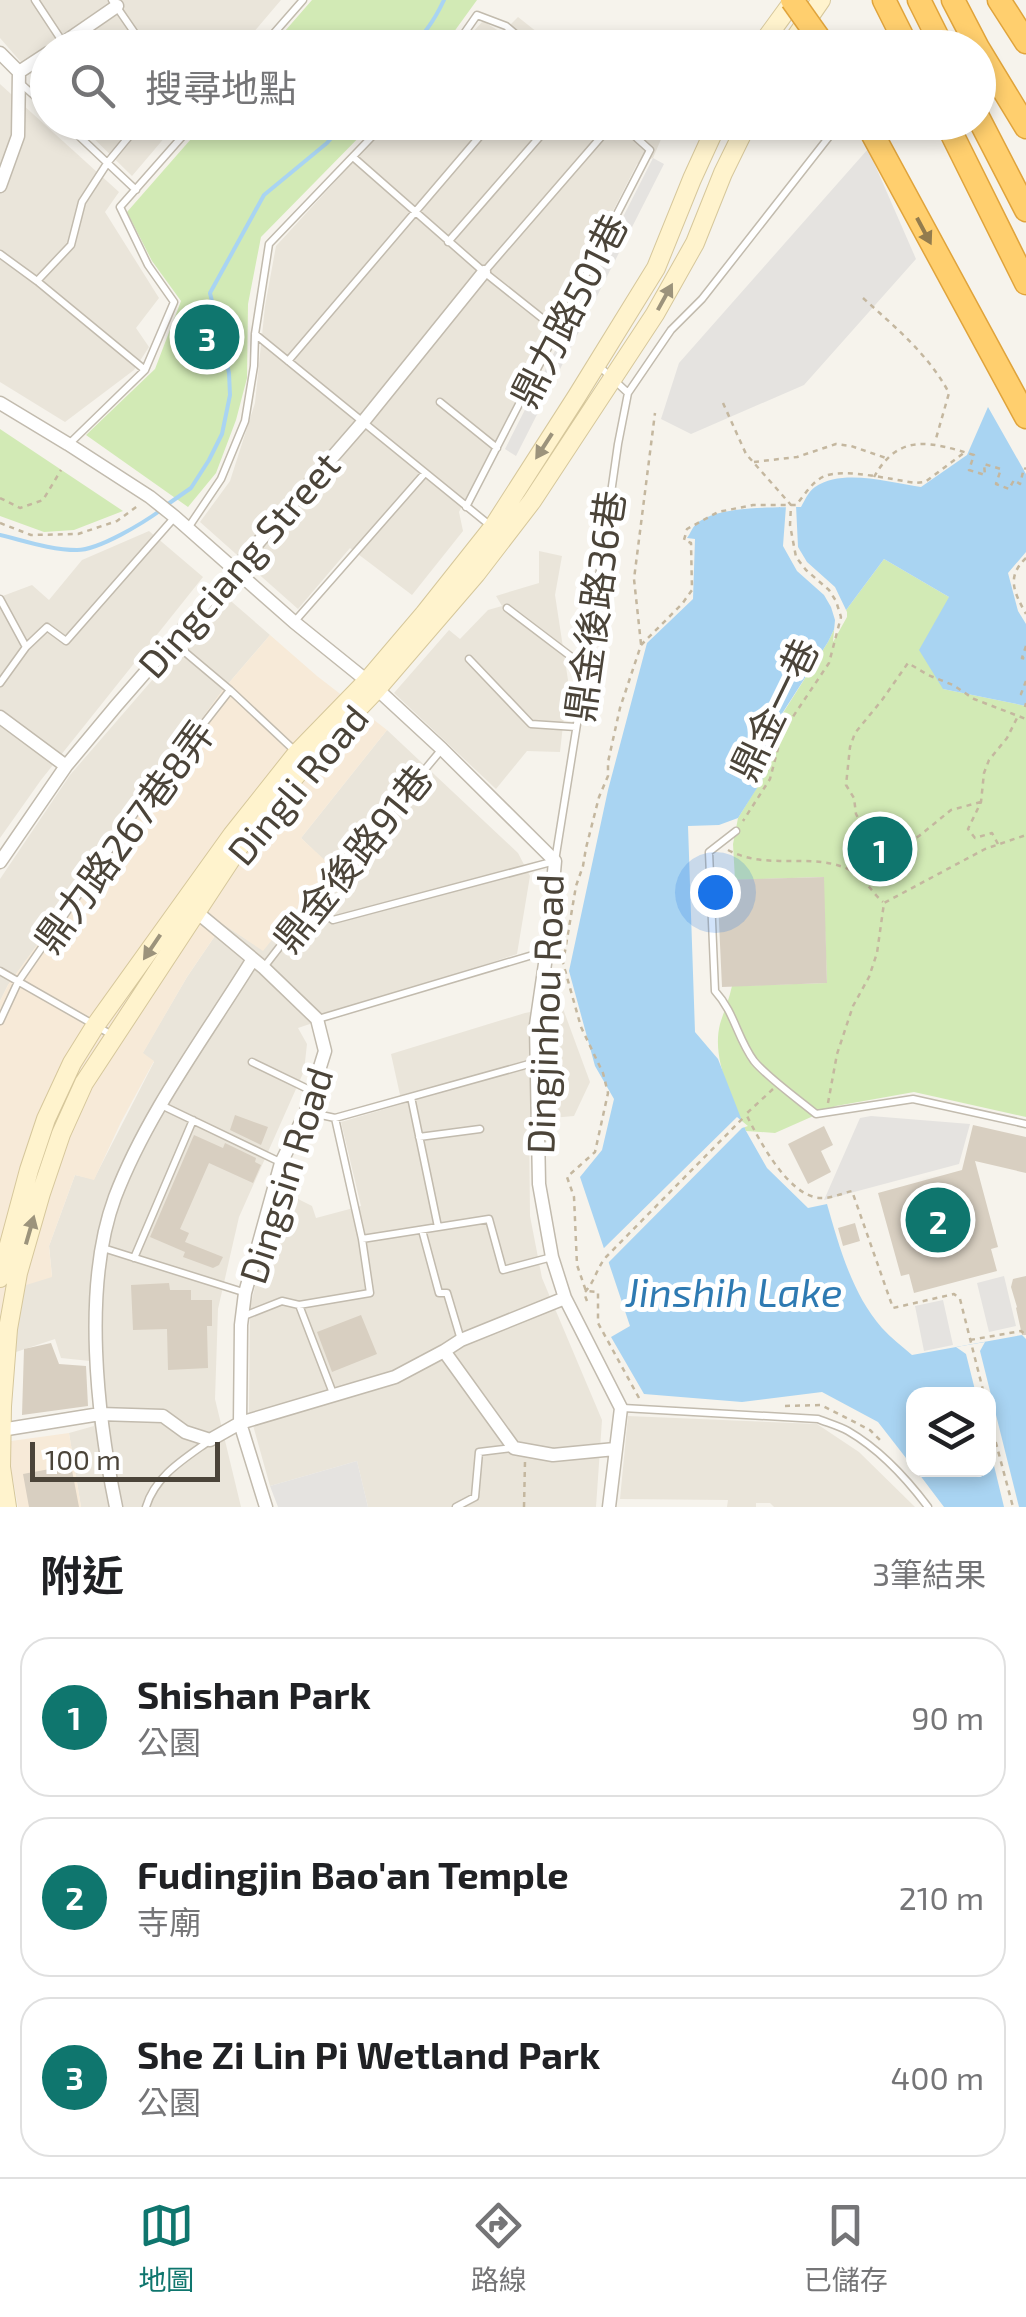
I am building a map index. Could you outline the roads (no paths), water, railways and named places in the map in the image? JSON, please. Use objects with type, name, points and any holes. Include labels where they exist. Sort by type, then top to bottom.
[{"type":"highway","points":[[793,0],[814,30]]},
{"type":"highway","points":[[884,0],[899,30]]},
{"type":"highway","points":[[919,0],[934,30]]},
{"type":"highway","points":[[953,0],[969,30]]},
{"type":"highway","points":[[1002,4],[1026,42]]},
{"type":"highway","points":[[996,78],[1026,127]]},
{"type":"highway","points":[[875,140],[1026,417]]},
{"type":"highway","points":[[955,140],[1026,283]]},
{"type":"highway","points":[[990,140],[1026,210]]},
{"type":"street","points":[[772,30],[793,0]]},
{"type":"street","points":[[800,30],[821,0]]},
{"type":"street","points":[[80,30],[119,2]]},
{"type":"street","points":[[0,54],[18,77],[18,136],[0,186]]},
{"type":"street","points":[[18,77],[30,67]]},
{"type":"street","name":"Dingli Road","points":[[0,1278],[46,1119],[72,1063],[96,1026],[243,841],[302,757],[476,574],[656,268],[710,140]]},
{"type":"street","name":"Dingli Road","points":[[499,532],[532,500],[655,314],[695,243],[739,140]]},
{"type":"street","name":"Dingciang Street","points":[[2,856],[66,766],[362,422],[484,272]]},
{"type":"street","name":"Dingjinhou Road","points":[[0,403],[175,517],[442,748],[555,862],[536,1024],[539,1184],[552,1257],[565,1298],[620,1408]]},
{"type":"street","points":[[0,717],[66,766]]},
{"type":"street","name":"Dingli Road","points":[[6,1507],[0,1430],[3,1344],[18,1273],[56,1149],[84,1084],[190,906]]},
{"type":"street","name":"Dingsin Road","points":[[190,906],[317,1019],[326,1051],[306,1112],[281,1163],[245,1293],[240,1423],[266,1507]]},
{"type":"street","points":[[116,1507],[100,1414],[96,1277],[115,1198],[161,1105],[258,964]]},
{"type":"street","points":[[0,1430],[100,1414],[163,1416],[185,1432],[210,1440],[240,1423],[395,1377],[461,1340],[565,1298]]},
{"type":"street","points":[[444,1351],[520,1449],[553,1454],[615,1449]]},
{"type":"street","points":[[609,1507],[620,1408]]},
{"type":"lane","points":[[35,0],[51,30]]},
{"type":"lane","points":[[278,30],[304,0]]},
{"type":"lane","points":[[119,2],[135,30]]},
{"type":"lane","points":[[467,30],[477,15],[511,30]]},
{"type":"lane","points":[[18,77],[30,89]]},
{"type":"lane","points":[[84,140],[136,190]]},
{"type":"lane","points":[[37,282],[71,246],[82,202],[126,140]]},
{"type":"lane","points":[[68,444],[145,370],[174,302],[148,265],[120,207],[179,140]]},
{"type":"lane","points":[[188,528],[220,478],[245,421],[269,244],[369,140]]},
{"type":"lane","points":[[288,361],[477,140]]},
{"type":"lane","points":[[448,242],[537,140]]},
{"type":"lane","points":[[484,272],[600,140]]},
{"type":"lane","name":"鼎力路501巷","points":[[466,507],[650,150],[638,140]]},
{"type":"lane","points":[[597,364],[628,393],[672,330],[702,299],[826,140]]},
{"type":"lane","points":[[353,157],[448,242],[557,330]]},
{"type":"lane","points":[[0,254],[145,370]]},
{"type":"lane","points":[[255,334],[499,532]]},
{"type":"lane","name":"鼎金後路36巷","points":[[555,862],[628,393]]},
{"type":"lane","points":[[440,402],[497,448]]},
{"type":"lane","points":[[294,622],[425,473]]},
{"type":"lane","points":[[0,684],[26,647],[47,626],[66,641],[175,517]]},
{"type":"lane","points":[[0,599],[26,647]]},
{"type":"lane","points":[[507,608],[586,668]]},
{"type":"lane","points":[[172,641],[302,757]]},
{"type":"lane","points":[[469,659],[531,724],[576,727]]},
{"type":"lane","name":"鼎力路267巷8弄","points":[[0,1021],[18,982],[144,800],[230,690]]},
{"type":"lane","name":"鼎金後路91巷","points":[[258,964],[442,748]]},
{"type":"lane","points":[[736,831],[709,852],[715,990],[728,1005],[755,1062],[816,1114],[913,1099],[1026,1124]]},
{"type":"lane","points":[[312,905],[333,920],[555,862]]},
{"type":"lane","points":[[317,1019],[547,950]]},
{"type":"lane","points":[[0,972],[113,1036]]},
{"type":"lane","points":[[252,1062],[313,1092]]},
{"type":"lane","points":[[306,1112],[334,1118],[537,1062]]},
{"type":"lane","points":[[412,1097],[438,1227]]},
{"type":"lane","points":[[161,1105],[281,1163]]},
{"type":"lane","points":[[242,1317],[282,1300],[299,1304],[370,1293],[334,1118]]},
{"type":"lane","points":[[134,1258],[193,1120]]},
{"type":"lane","points":[[420,1137],[480,1128]]},
{"type":"lane","points":[[362,1240],[489,1219],[503,1270],[552,1257]]},
{"type":"lane","points":[[422,1230],[439,1293],[447,1293],[461,1340]]},
{"type":"lane","points":[[102,1248],[245,1293]]},
{"type":"lane","points":[[299,1304],[334,1397]]},
{"type":"lane","points":[[620,1408],[818,1419],[846,1430],[872,1449],[914,1488],[928,1507]]},
{"type":"lane","points":[[146,1507],[150,1492],[168,1472],[210,1440]]},
{"type":"lane","points":[[456,1507],[475,1497],[479,1452],[520,1449]]},
{"type":"water","name":"Jinshih Lake","points":[[988,407],[1026,474],[1026,552],[1008,573],[1018,611],[1026,624],[1026,706],[943,689],[919,650],[949,597],[884,559],[838,621],[776,723],[764,777],[738,818],[719,825],[688,826],[695,1032],[718,1059],[746,1131],[767,1168],[808,1208],[827,1204],[848,1269],[862,1300],[882,1328],[912,1355],[1022,1335],[1026,1339],[1026,1507],[944,1507],[921,1477],[996,1477],[996,1387],[906,1387],[906,1458],[878,1422],[822,1392],[742,1402],[644,1394],[611,1337],[630,1326],[580,1177],[602,1150],[614,1099],[595,1066],[569,971],[608,790],[647,643],[693,599],[695,539],[687,538],[695,526],[718,513],[801,507],[815,487],[839,478],[867,478],[921,487],[967,455]]},
{"type":"waterway","points":[[426,30],[444,0]]},
{"type":"waterway","points":[[168,504],[191,488],[209,460],[222,434],[230,395],[229,373],[210,293],[264,195],[330,140]]},
{"type":"waterway","points":[[0,535],[38,545],[86,549],[120,535],[161,510]]},
{"type":"place","name":"She Zi Lin Pi Wetland Park","points":[[207,337]]},
{"type":"place","name":"Shishan Park","points":[[880,849]]},
{"type":"place","name":"Fudingjin Bao'an Temple","points":[[938,1220]]}]
